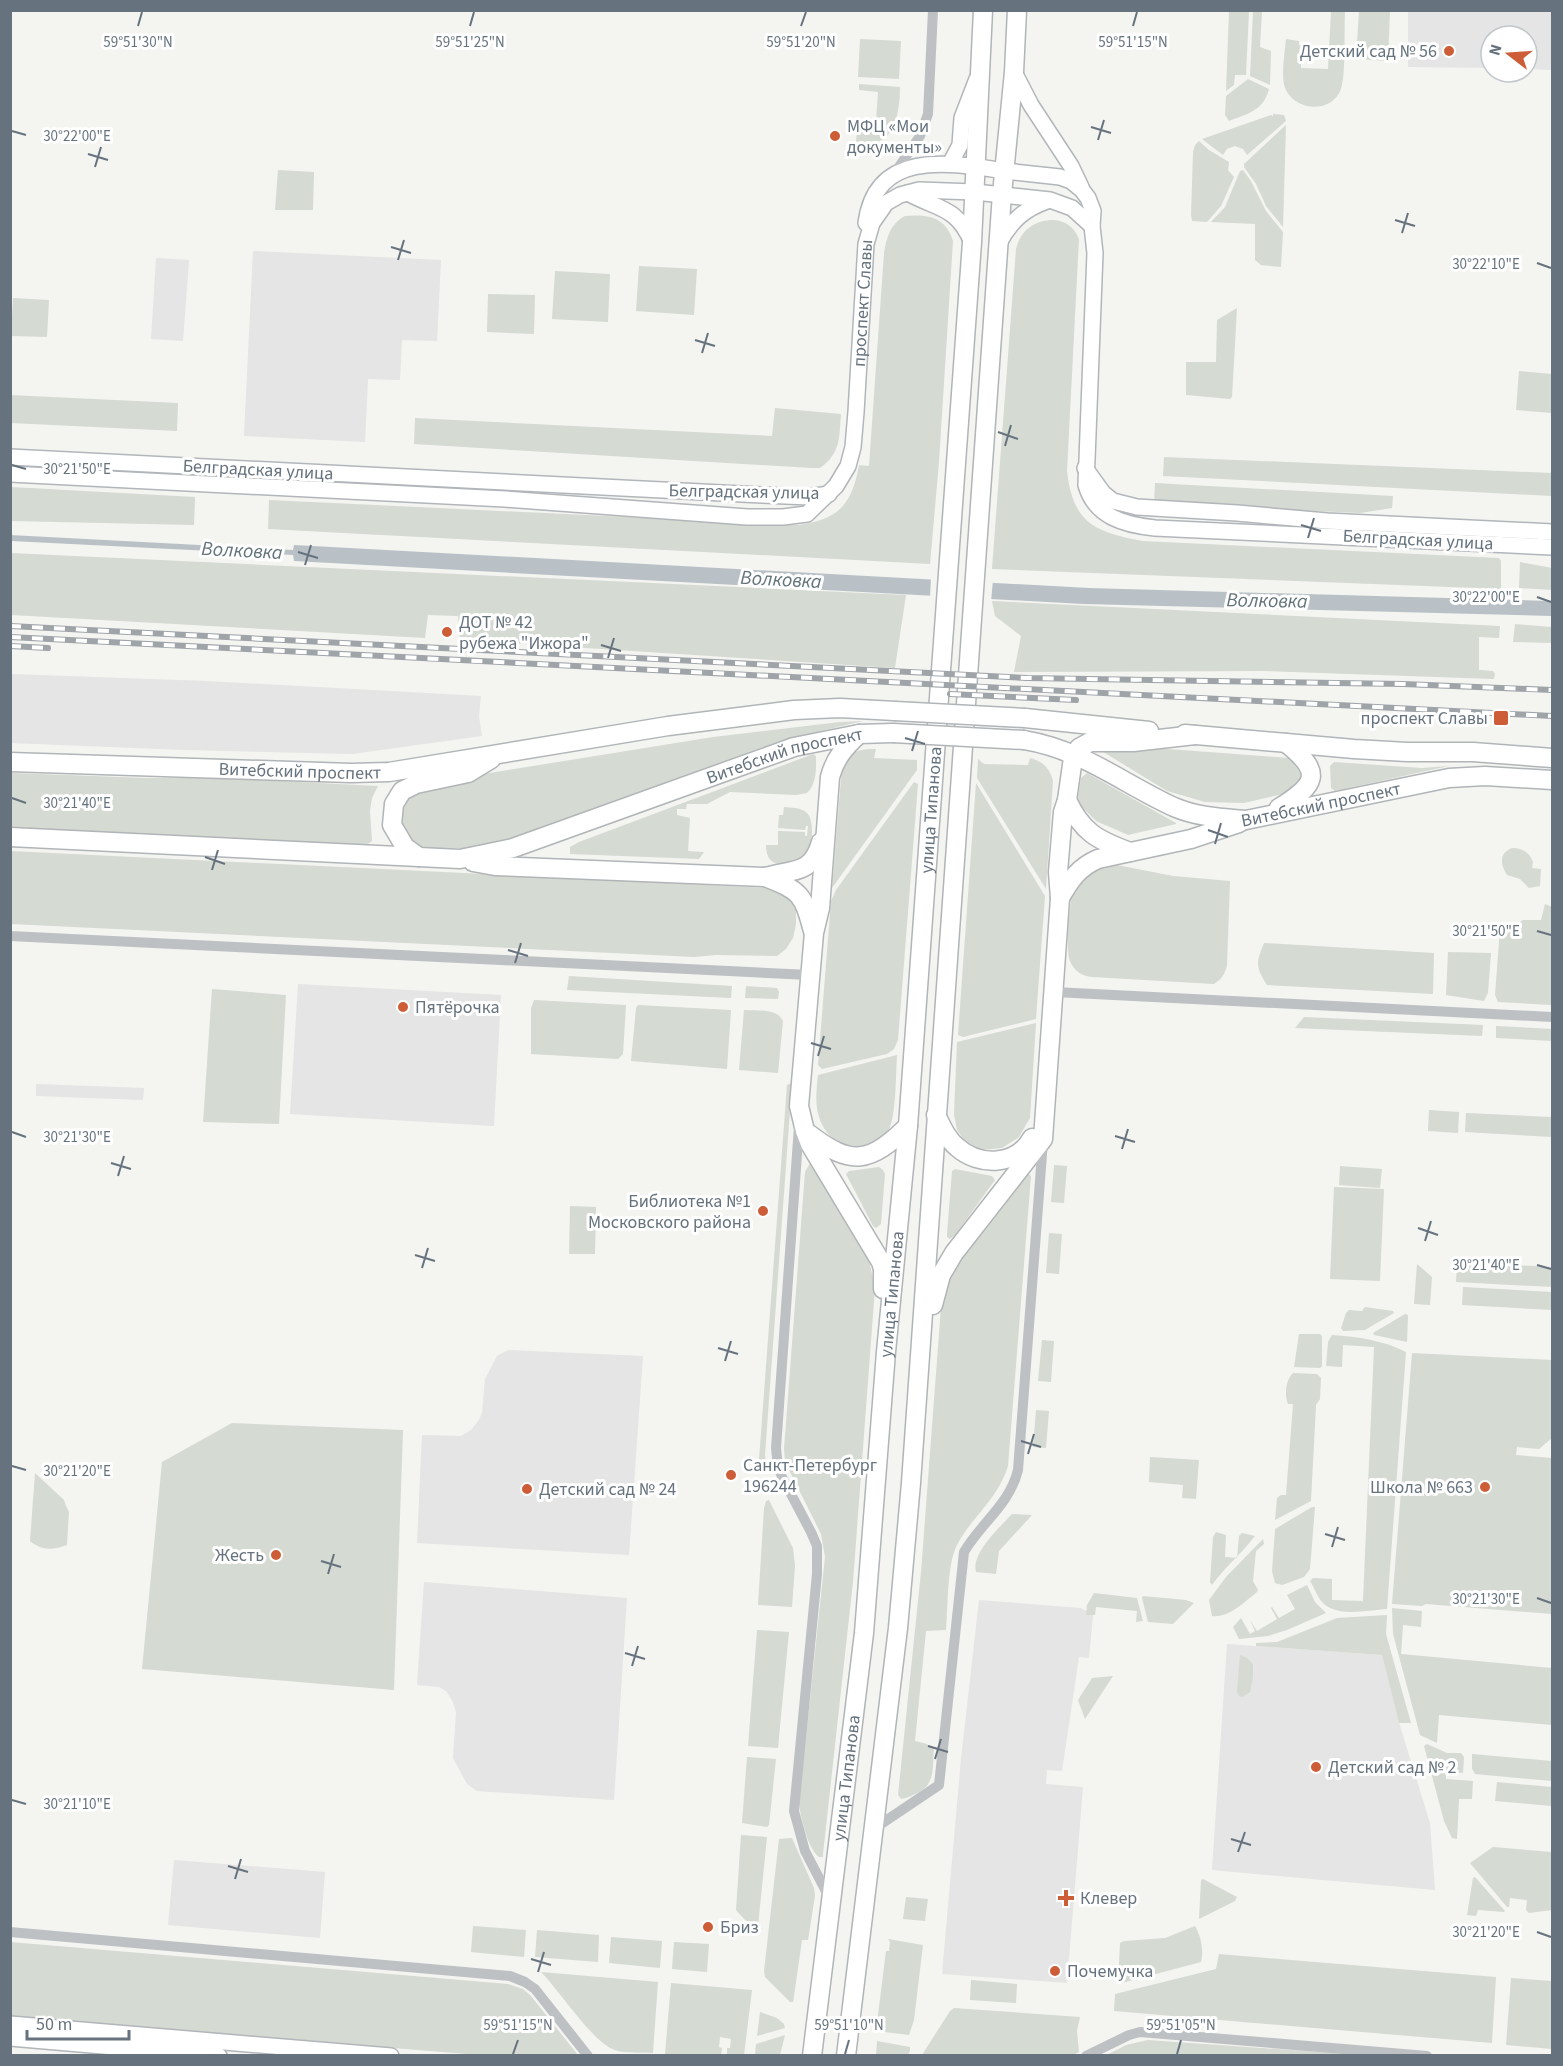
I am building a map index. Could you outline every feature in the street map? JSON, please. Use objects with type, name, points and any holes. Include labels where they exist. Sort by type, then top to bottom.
[{"type":"main road","points":[[972,242],[983,10]]},
{"type":"main road","points":[[998,245],[1014,72],[1017,10]]},
{"type":"main road","name":"улица Типанова","points":[[812,2055],[864,1633],[886,1352],[908,1126],[972,242]]},
{"type":"main road","name":"улица Типанова","points":[[846,2055],[898,1628],[921,1354],[998,245]]},
{"type":"main road","name":"Витебский проспект","points":[[10,762],[351,773],[388,772],[668,726],[794,710],[840,708],[1025,718],[1195,735],[1407,752],[1473,752],[1552,758]]},
{"type":"main road","name":"Витебский проспект","points":[[10,837],[460,859],[513,848],[777,752],[821,740],[859,734],[893,733],[1024,740],[1060,748],[1183,810],[1205,816],[1246,820],[1449,778],[1485,776],[1552,780]]},
{"type":"main road","points":[[859,734],[841,752],[834,763],[830,777],[820,908],[814,933],[799,1106],[802,1130],[881,1262],[884,1280],[879,1335],[886,1352]]},
{"type":"main road","points":[[921,1354],[931,1340],[933,1298],[941,1275],[954,1253],[1042,1129],[1060,898],[1058,872],[1061,830],[1075,754],[1082,745],[1090,742],[1133,742],[1195,735]]},
{"type":"main road","points":[[1267,815],[1298,796],[1309,785],[1308,764],[1286,743]]},
{"type":"main road","points":[[418,857],[405,847],[392,825],[394,804],[402,791],[416,783],[468,773],[497,754]]},
{"type":"main road","points":[[1067,800],[1075,816],[1090,833],[1130,852]]},
{"type":"main road","points":[[1060,898],[1072,877],[1089,863],[1108,856],[1191,839],[1246,820]]},
{"type":"main road","points":[[765,877],[798,871],[812,863],[819,850],[826,826]]},
{"type":"main road","points":[[460,859],[495,866],[765,877],[790,886],[799,894],[806,905],[814,933]]},
{"type":"main road","points":[[936,1115],[948,1137],[958,1148],[972,1157],[987,1161],[1002,1160],[1016,1154],[1042,1129]]},
{"type":"main road","points":[[802,1130],[839,1154],[860,1156],[879,1151],[908,1126]]},
{"type":"street","points":[[893,175],[920,136],[928,114],[933,10]]},
{"type":"street","points":[[950,164],[960,145],[962,118],[981,68]]},
{"type":"street","points":[[1014,72],[1031,105],[1071,166],[1093,211],[1095,253],[1085,468]]},
{"type":"street","name":"проспект Славы","points":[[829,494],[845,473],[852,453],[865,234],[867,217],[874,196],[882,184],[893,175],[917,166],[950,164],[1060,177],[1071,181],[1082,190]]},
{"type":"street","points":[[917,166],[912,171],[911,181],[914,192],[920,200],[938,205],[950,212],[966,229],[972,242]]},
{"type":"street","points":[[914,192],[975,192],[1050,200],[1072,208],[1092,226]]},
{"type":"street","name":"проспект Славы","points":[[866,244],[872,223],[886,203],[900,195],[914,192]]},
{"type":"street","points":[[998,245],[1015,219],[1035,205],[1050,200]]},
{"type":"street","name":"Белградская улица","points":[[10,457],[762,495],[809,497],[829,494]]},
{"type":"street","name":"Белградская улица","points":[[1085,468],[1103,493],[1113,501],[1137,507],[1327,521],[1552,532]]},
{"type":"street","name":"Белградская улица","points":[[1085,468],[1089,498],[1098,508],[1112,517],[1143,527],[1552,547]]},
{"type":"street","name":"Белградская улица","points":[[10,474],[505,499],[747,517],[807,514],[829,494]]},
{"type":"street","points":[[10,936],[810,975]]},
{"type":"street","points":[[1054,992],[1552,1017]]},
{"type":"street","name":"улица Типанова","points":[[875,1828],[939,1785],[964,1552],[1008,1496],[1018,1470],[1042,1129]]},
{"type":"street","name":"улица Типанова","points":[[802,1130],[776,1448],[778,1467],[817,1546],[818,1560],[794,1811],[805,1851],[831,1902]]},
{"type":"street","points":[[10,1932],[510,1976],[535,1989],[588,2055]]},
{"type":"street","points":[[10,2024],[391,2055]]},
{"type":"street","points":[[1086,2055],[1129,2035],[1151,2032],[1427,2055]]},
{"type":"street","points":[[10,2038],[219,2055]]},
{"type":"shaded area","points":[[1229,11],[1249,11],[1246,75],[1235,75],[1234,85],[1226,91]]},
{"type":"shaded area","points":[[1253,11],[1262,11],[1260,47],[1271,51],[1270,85],[1250,76]]},
{"type":"shaded area","points":[[1331,11],[1345,11],[1343,82],[1337,97],[1330,102],[1323,106],[1306,106],[1291,97],[1284,85],[1286,39],[1299,41],[1301,68],[1328,69]]},
{"type":"shaded area","points":[[1359,11],[1390,11],[1388,61],[1356,59]]},
{"type":"shaded area","name":"Детский сад № 56","points":[[1408,11],[1552,11],[1552,70],[1539,69],[1539,24],[1479,24],[1479,68],[1408,67]]},
{"type":"shaded area","points":[[860,39],[901,41],[899,79],[858,77]]},
{"type":"shaded area","points":[[1248,79],[1269,89],[1266,96],[1259,107],[1229,121],[1225,115],[1226,96]]},
{"type":"shaded area","points":[[859,84],[900,87],[898,111],[893,127],[889,134],[876,142],[856,142],[858,119],[876,120],[878,92],[859,90]]},
{"type":"shaded area","points":[[1273,114],[1284,115],[1286,121],[1247,155],[1243,149],[1235,146],[1227,149],[1223,155],[1202,139],[1273,116]]},
{"type":"shaded area","points":[[1286,125],[1283,227],[1266,206],[1244,164]]},
{"type":"shaded area","points":[[1199,141],[1229,162],[1228,170],[1234,177],[1221,206],[1207,222],[1192,221],[1191,215],[1193,152]]},
{"type":"shaded area","points":[[278,170],[314,172],[313,210],[275,210]]},
{"type":"shaded area","points":[[1243,170],[1266,211],[1283,232],[1281,267],[1261,265],[1255,260],[1255,224],[1211,222],[1225,207],[1240,171]]},
{"type":"shaded area","points":[[905,216],[928,217],[941,222],[953,241],[930,564],[268,529],[269,500],[798,525],[823,519],[841,508],[847,500],[852,491],[859,465],[869,466],[884,253],[890,231]]},
{"type":"shaded area","points":[[1047,220],[1069,225],[1079,239],[1067,471],[1075,503],[1089,522],[1111,534],[1143,541],[1499,558],[1501,561],[1501,589],[992,569],[1016,249],[1021,236],[1029,227]]},
{"type":"shaded area","points":[[253,251],[441,260],[437,341],[402,340],[400,380],[368,379],[365,442],[244,436]]},
{"type":"shaded area","points":[[156,258],[189,260],[183,341],[151,339]]},
{"type":"shaded area","points":[[639,266],[697,269],[694,315],[636,311]]},
{"type":"shaded area","points":[[555,271],[610,274],[608,322],[552,319]]},
{"type":"shaded area","points":[[488,294],[535,295],[534,334],[487,332]]},
{"type":"shaded area","points":[[13,298],[49,300],[47,337],[11,336]]},
{"type":"shaded area","points":[[1237,308],[1232,397],[1230,399],[1186,395],[1186,362],[1216,362],[1217,320]]},
{"type":"shaded area","points":[[1519,371],[1552,374],[1552,413],[1516,410]]},
{"type":"shaded area","points":[[10,395],[178,403],[177,431],[11,423]]},
{"type":"shaded area","points":[[775,408],[841,414],[838,444],[832,457],[820,468],[811,468],[414,444],[415,418],[772,436]]},
{"type":"shaded area","points":[[1164,457],[1552,473],[1552,496],[1163,476]]},
{"type":"shaded area","points":[[1155,483],[1393,496],[1392,508],[1360,513],[1154,504]]},
{"type":"shaded area","points":[[11,487],[195,497],[194,525],[11,521]]},
{"type":"shaded area","points":[[11,553],[906,595],[895,668],[460,640],[458,616],[428,615],[425,638],[11,615]]},
{"type":"shaded area","points":[[1520,562],[1552,568],[1552,590],[1519,588]]},
{"type":"shaded area","points":[[992,601],[1500,626],[1499,638],[1479,637],[1479,670],[1493,671],[1494,679],[1263,671],[1014,672],[1021,636],[995,616]]},
{"type":"shaded area","points":[[1515,624],[1552,627],[1552,643],[1513,642]]},
{"type":"shaded area","points":[[11,674],[206,681],[481,696],[479,716],[482,736],[352,754],[11,743]]},
{"type":"shaded area","points":[[863,721],[779,741],[505,843],[431,848],[413,843],[402,827],[401,812],[408,799],[440,781],[713,737]]},
{"type":"shaded area","points":[[1101,744],[1289,758],[1295,760],[1306,777],[1287,793],[1244,803],[1205,802],[1167,791],[1100,750]]},
{"type":"shaded area","points":[[876,749],[874,758],[917,760],[917,770],[832,888],[842,767],[851,754]]},
{"type":"shaded area","points":[[813,754],[816,756],[815,776],[813,785],[807,793],[796,795],[730,792],[707,804],[687,804],[686,809],[677,809],[677,815],[690,818],[688,851],[704,852],[699,859],[570,854],[570,847],[579,842]]},
{"type":"shaded area","points":[[1030,758],[1045,766],[1053,781],[1046,889],[977,778],[978,759],[984,764],[1028,765]]},
{"type":"shaded area","points":[[1334,762],[1422,768],[1449,766],[1335,791],[1331,788],[1330,766]]},
{"type":"shaded area","points":[[11,773],[217,778],[378,786],[372,798],[370,811],[372,841],[362,845],[11,827]]},
{"type":"shaded area","points":[[1087,773],[1176,824],[1128,835],[1096,821],[1079,804],[1081,778]]},
{"type":"shaded area","points":[[914,782],[918,784],[898,1040],[894,1049],[887,1054],[822,1069],[818,1065],[831,901],[836,890]]},
{"type":"shaded area","points":[[976,783],[1045,896],[1036,1019],[963,1037],[958,1035]]},
{"type":"shaded area","points":[[784,807],[799,809],[807,813],[810,817],[812,836],[804,858],[779,864],[774,863],[768,857],[766,845],[778,845],[778,831],[805,832],[807,836],[808,826],[805,830],[778,828],[779,815],[783,815]]},
{"type":"shaded area","points":[[1512,848],[1525,851],[1533,862],[1532,868],[1541,869],[1540,886],[1529,888],[1520,879],[1507,875],[1502,859],[1505,853]]},
{"type":"shaded area","points":[[11,851],[771,888],[787,892],[796,906],[796,924],[793,938],[786,949],[777,956],[694,957],[11,924]]},
{"type":"shaded area","points":[[1107,865],[1173,876],[1230,881],[1227,965],[1219,980],[1214,984],[1092,977],[1076,970],[1070,961],[1068,947],[1069,914],[1073,889],[1092,871]]},
{"type":"shaded area","points":[[1545,904],[1552,907],[1552,1005],[1498,1002],[1495,995],[1500,928],[1514,926],[1523,920],[1541,920]]},
{"type":"shaded area","points":[[1264,943],[1434,953],[1433,994],[1267,985],[1258,964]]},
{"type":"shaded area","points":[[1448,952],[1491,953],[1488,993],[1484,1001],[1446,995]]},
{"type":"shaded area","points":[[569,976],[732,986],[731,998],[567,990]]},
{"type":"shaded area","points":[[298,984],[501,995],[494,1126],[290,1114]]},
{"type":"shaded area","points":[[746,986],[777,988],[778,999],[745,998]]},
{"type":"shaded area","points":[[212,989],[286,995],[279,1124],[203,1122]]},
{"type":"shaded area","points":[[534,1000],[626,1005],[623,1054],[618,1059],[531,1054],[531,1008]]},
{"type":"shaded area","points":[[638,1005],[731,1010],[727,1069],[631,1061]]},
{"type":"shaded area","points":[[744,1010],[771,1012],[783,1021],[778,1073],[739,1070]]},
{"type":"shaded area","points":[[1304,1017],[1483,1025],[1482,1036],[1295,1028]]},
{"type":"shaded area","points":[[1036,1023],[1030,1118],[1019,1137],[1002,1148],[978,1149],[964,1140],[957,1130],[954,1114],[957,1042]]},
{"type":"shaded area","points":[[1496,1026],[1552,1029],[1552,1041],[1496,1038]]},
{"type":"shaded area","points":[[897,1055],[894,1109],[891,1124],[886,1133],[879,1140],[859,1146],[839,1142],[830,1136],[821,1122],[817,1109],[818,1075]]},
{"type":"shaded area","points":[[792,1083],[765,1455],[767,1472],[760,1474],[758,1473],[787,1085]]},
{"type":"shaded area","points":[[36,1084],[144,1088],[143,1100],[36,1096]]},
{"type":"shaded area","points":[[1429,1110],[1459,1112],[1458,1133],[1428,1131]]},
{"type":"shaded area","points":[[1466,1113],[1552,1117],[1552,1137],[1465,1132]]},
{"type":"shaded area","points":[[810,1163],[813,1163],[869,1260],[875,1288],[853,1582],[823,1857],[815,1853],[808,1840],[799,1804],[825,1557],[821,1534],[789,1470],[784,1449],[805,1172]]},
{"type":"shaded area","points":[[1054,1165],[1067,1166],[1064,1203],[1051,1202]]},
{"type":"shaded area","points":[[1340,1166],[1382,1169],[1380,1188],[1339,1185]]},
{"type":"shaded area","points":[[879,1167],[885,1174],[881,1224],[876,1228],[846,1174],[849,1171]]},
{"type":"shaded area","points":[[955,1169],[992,1176],[995,1180],[950,1239],[947,1234],[952,1171]]},
{"type":"shaded area","points":[[1027,1172],[1031,1176],[1008,1466],[991,1499],[956,1547],[949,1576],[946,1630],[926,1631],[915,1741],[927,1744],[934,1749],[932,1774],[924,1788],[901,1799],[898,1795],[921,1572],[941,1307],[950,1275]]},
{"type":"shaded area","points":[[1334,1187],[1384,1189],[1380,1281],[1330,1279]]},
{"type":"shaded area","points":[[570,1206],[596,1207],[595,1254],[569,1254]]},
{"type":"shaded area","points":[[1049,1233],[1062,1234],[1059,1274],[1046,1273]]},
{"type":"shaded area","points":[[1457,1262],[1552,1267],[1552,1287],[1456,1282]]},
{"type":"shaded area","points":[[1417,1264],[1432,1277],[1430,1305],[1414,1304]]},
{"type":"shaded area","points":[[1463,1287],[1552,1292],[1552,1310],[1462,1305]]},
{"type":"shaded area","points":[[1365,1307],[1394,1313],[1365,1330],[1343,1331],[1341,1328],[1346,1313],[1349,1310],[1362,1311]]},
{"type":"shaded area","points":[[1405,1314],[1408,1315],[1407,1342],[1374,1335],[1373,1333]]},
{"type":"shaded area","points":[[1299,1334],[1320,1334],[1322,1336],[1322,1366],[1320,1368],[1294,1367]]},
{"type":"shaded area","points":[[1332,1335],[1370,1340],[1406,1352],[1387,1609],[1353,1612],[1335,1610],[1322,1602],[1310,1581],[1313,1578],[1332,1579],[1332,1600],[1363,1601],[1374,1347],[1343,1345],[1342,1367],[1326,1366],[1328,1342]]},
{"type":"shaded area","points":[[1042,1340],[1054,1341],[1051,1382],[1038,1381]]},
{"type":"shaded area","name":"Детский сад № 24","points":[[508,1350],[643,1356],[629,1555],[417,1543],[422,1435],[461,1436],[471,1430],[482,1413],[485,1379],[497,1356]]},
{"type":"shaded area","name":"Школа № 663","points":[[1412,1353],[1552,1360],[1552,1438],[1539,1449],[1517,1447],[1516,1455],[1552,1458],[1552,1614],[1426,1604],[1422,1606],[1392,1604]]},
{"type":"shaded area","points":[[1293,1373],[1317,1374],[1321,1378],[1320,1399],[1316,1405],[1311,1501],[1275,1520],[1277,1498],[1286,1495],[1293,1404],[1288,1404],[1286,1392],[1287,1383]]},
{"type":"shaded area","points":[[1036,1410],[1049,1411],[1046,1448],[1033,1447]]},
{"type":"shaded area","name":"Жесть","points":[[232,1423],[403,1430],[394,1690],[142,1669],[162,1462]]},
{"type":"shaded area","points":[[1150,1457],[1199,1460],[1196,1499],[1182,1498],[1183,1485],[1149,1482]]},
{"type":"shaded area","points":[[35,1473],[64,1500],[69,1512],[67,1545],[48,1549],[39,1547],[30,1541]]},
{"type":"shaded area","points":[[769,1500],[793,1548],[795,1566],[792,1607],[758,1605],[764,1508],[766,1501]]},
{"type":"shaded area","points":[[1315,1507],[1310,1569],[1304,1577],[1282,1585],[1275,1583],[1272,1571],[1275,1529]]},
{"type":"shaded area","points":[[1012,1514],[1032,1515],[999,1551],[996,1574],[976,1572],[978,1557],[982,1549]]},
{"type":"shaded area","points":[[1216,1532],[1226,1535],[1225,1557],[1236,1558],[1212,1585],[1210,1582],[1213,1537]]},
{"type":"shaded area","points":[[1242,1533],[1255,1536],[1250,1543],[1237,1556],[1239,1536]]},
{"type":"shaded area","points":[[1263,1539],[1264,1544],[1256,1551],[1253,1581],[1258,1590],[1236,1609],[1224,1615],[1212,1616],[1209,1600],[1226,1577]]},
{"type":"shaded area","points":[[424,1582],[627,1598],[614,1800],[477,1791],[467,1784],[453,1758],[456,1712],[453,1702],[446,1691],[439,1687],[417,1685]]},
{"type":"shaded area","points":[[1307,1585],[1315,1602],[1326,1613],[1268,1636],[1239,1639],[1233,1627],[1241,1618],[1250,1634],[1255,1631],[1250,1620],[1257,1631],[1277,1619],[1272,1607],[1279,1618],[1295,1609],[1287,1595]]},
{"type":"shaded area","points":[[1094,1593],[1137,1598],[1143,1621],[1136,1622],[1137,1611],[1096,1607],[1095,1615],[1086,1615],[1087,1605]]},
{"type":"shaded area","points":[[1143,1596],[1186,1600],[1194,1603],[1173,1624],[1148,1622]]},
{"type":"shaded area","points":[[979,1600],[1081,1608],[1093,1615],[1089,1658],[1079,1657],[1062,1771],[1047,1770],[1046,1784],[1083,1787],[1067,1983],[942,1974],[961,1759]]},
{"type":"shaded area","points":[[1392,1608],[1422,1611],[1421,1627],[1403,1625],[1401,1654],[1552,1668],[1552,1725],[1439,1715],[1437,1743],[1420,1735],[1393,1634]]},
{"type":"shaded area","points":[[1387,1615],[1386,1634],[1411,1723],[1399,1723],[1382,1655],[1256,1646],[1256,1643],[1277,1642],[1337,1618]]},
{"type":"shaded area","points":[[757,1630],[789,1632],[778,1748],[748,1746]]},
{"type":"shaded area","name":"Детский сад № 2","points":[[1227,1644],[1382,1655],[1400,1726],[1430,1823],[1435,1890],[1212,1870]]},
{"type":"shaded area","points":[[1240,1655],[1253,1664],[1250,1692],[1242,1697],[1237,1691]]},
{"type":"shaded area","points":[[1113,1676],[1085,1719],[1078,1700],[1092,1678]]},
{"type":"shaded area","points":[[1427,1744],[1447,1753],[1461,1753],[1464,1757],[1463,1773],[1446,1772],[1446,1779],[1473,1781],[1472,1799],[1459,1799],[1457,1839],[1452,1838],[1444,1821],[1424,1746]]},
{"type":"shaded area","points":[[1472,1754],[1552,1761],[1552,1781],[1475,1774],[1472,1769]]},
{"type":"shaded area","points":[[747,1757],[776,1759],[767,1827],[742,1823]]},
{"type":"shaded area","points":[[1497,1782],[1552,1787],[1552,1806],[1495,1801]]},
{"type":"shaded area","points":[[741,1835],[767,1837],[758,1926],[745,1920],[736,1910]]},
{"type":"shaded area","points":[[792,1838],[814,1888],[815,1896],[808,1940],[802,1940],[793,2002],[790,2002],[765,1977],[764,1971],[779,1839]]},
{"type":"shaded area","points":[[1493,1847],[1552,1852],[1552,1910],[1529,1913],[1526,1910],[1527,1900],[1510,1898],[1509,1907],[1507,1907],[1470,1863]]},
{"type":"shaded area","points":[[174,1860],[325,1872],[320,1938],[168,1925]]},
{"type":"shaded area","points":[[1475,1877],[1504,1912],[1478,1910],[1476,1916],[1467,1915]]},
{"type":"shaded area","points":[[1201,1880],[1237,1897],[1235,1901],[1199,1919]]},
{"type":"shaded area","points":[[906,1897],[928,1899],[925,1921],[903,1919]]},
{"type":"shaded area","points":[[473,1926],[526,1930],[524,1957],[471,1952]]},
{"type":"shaded area","points":[[1195,1926],[1201,1944],[1201,1962],[1118,1984],[1120,1943],[1165,1938]]},
{"type":"shaded area","points":[[537,1930],[599,1935],[598,1962],[535,1957]]},
{"type":"shaded area","points":[[611,1937],[662,1941],[660,1968],[609,1963]]},
{"type":"shaded area","points":[[888,1939],[923,1945],[914,2020],[909,2035],[876,2031],[886,1951],[889,1951]]},
{"type":"shaded area","points":[[10,1942],[508,1984],[523,1989],[531,1996],[578,2055],[479,2055],[11,2017]]},
{"type":"shaded area","points":[[674,1942],[709,1944],[707,1972],[672,1969]]},
{"type":"shaded area","points":[[1219,1954],[1496,1977],[1492,2043],[1114,2011],[1115,1994],[1216,1969]]},
{"type":"shaded area","points":[[541,1972],[658,1982],[653,2053],[624,2052],[607,2046],[587,2027]]},
{"type":"shaded area","points":[[1511,1978],[1552,1981],[1552,2049],[1506,2045]]},
{"type":"shaded area","points":[[971,1980],[1017,1984],[1016,2003],[970,2000]]},
{"type":"shaded area","points":[[671,1983],[752,1990],[744,2055],[727,2055],[731,2039],[720,2037],[721,2055],[665,2054]]},
{"type":"shaded area","points":[[954,2008],[1080,2017],[1077,2031],[1079,2052],[1071,2056],[922,2055]]},
{"type":"shaded area","points":[[760,2012],[777,2018],[785,2028],[757,2036]]},
{"type":"shaded area","points":[[785,2035],[780,2055],[755,2055],[756,2044]]},
{"type":"shaded area","points":[[1148,2040],[1361,2055],[1105,2056],[1126,2045]]},
{"type":"shaded area","points":[[877,2041],[910,2047],[910,2051],[908,2055],[876,2055]]},
{"type":"water","name":"Волковка","points":[[10,535],[293,550],[294,545],[1089,588],[1552,601],[1552,616],[1083,604],[294,561],[293,555],[11,541]]},
{"type":"pier","points":[[931,577],[993,580],[991,602],[930,599]]},
{"type":"railway","points":[[10,626],[1027,678],[1403,684],[1552,690]]},
{"type":"railway","points":[[10,637],[1552,716]]},
{"type":"railway","points":[[10,646],[48,648]]},
{"type":"railway","points":[[950,694],[1076,700]]},
{"type":"place","name":"Детский сад № 56","points":[[1449,51]]},
{"type":"place","name":"МФЦ «Мои документы»","points":[[835,136]]},
{"type":"place","name":"ДОТ № 42 рубежа \"Ижора\"","points":[[447,632]]},
{"type":"place","name":"проспект Славы","points":[[1501,718]]},
{"type":"place","name":"Пятёрочка","points":[[403,1007]]},
{"type":"place","name":"Библиотека №1 Московского района","points":[[763,1211]]},
{"type":"place","name":"Санкт-Петербург 196244","points":[[731,1475]]},
{"type":"place","name":"Школа № 663","points":[[1485,1487]]},
{"type":"place","name":"Детский сад № 24","points":[[527,1489]]},
{"type":"place","name":"Жесть","points":[[276,1555]]},
{"type":"place","name":"Детский сад № 2","points":[[1316,1767]]},
{"type":"place","name":"Клевер","points":[[1066,1898]]},
{"type":"place","name":"Бриз","points":[[708,1927]]},
{"type":"place","name":"Почемучка","points":[[1055,1971]]}]
